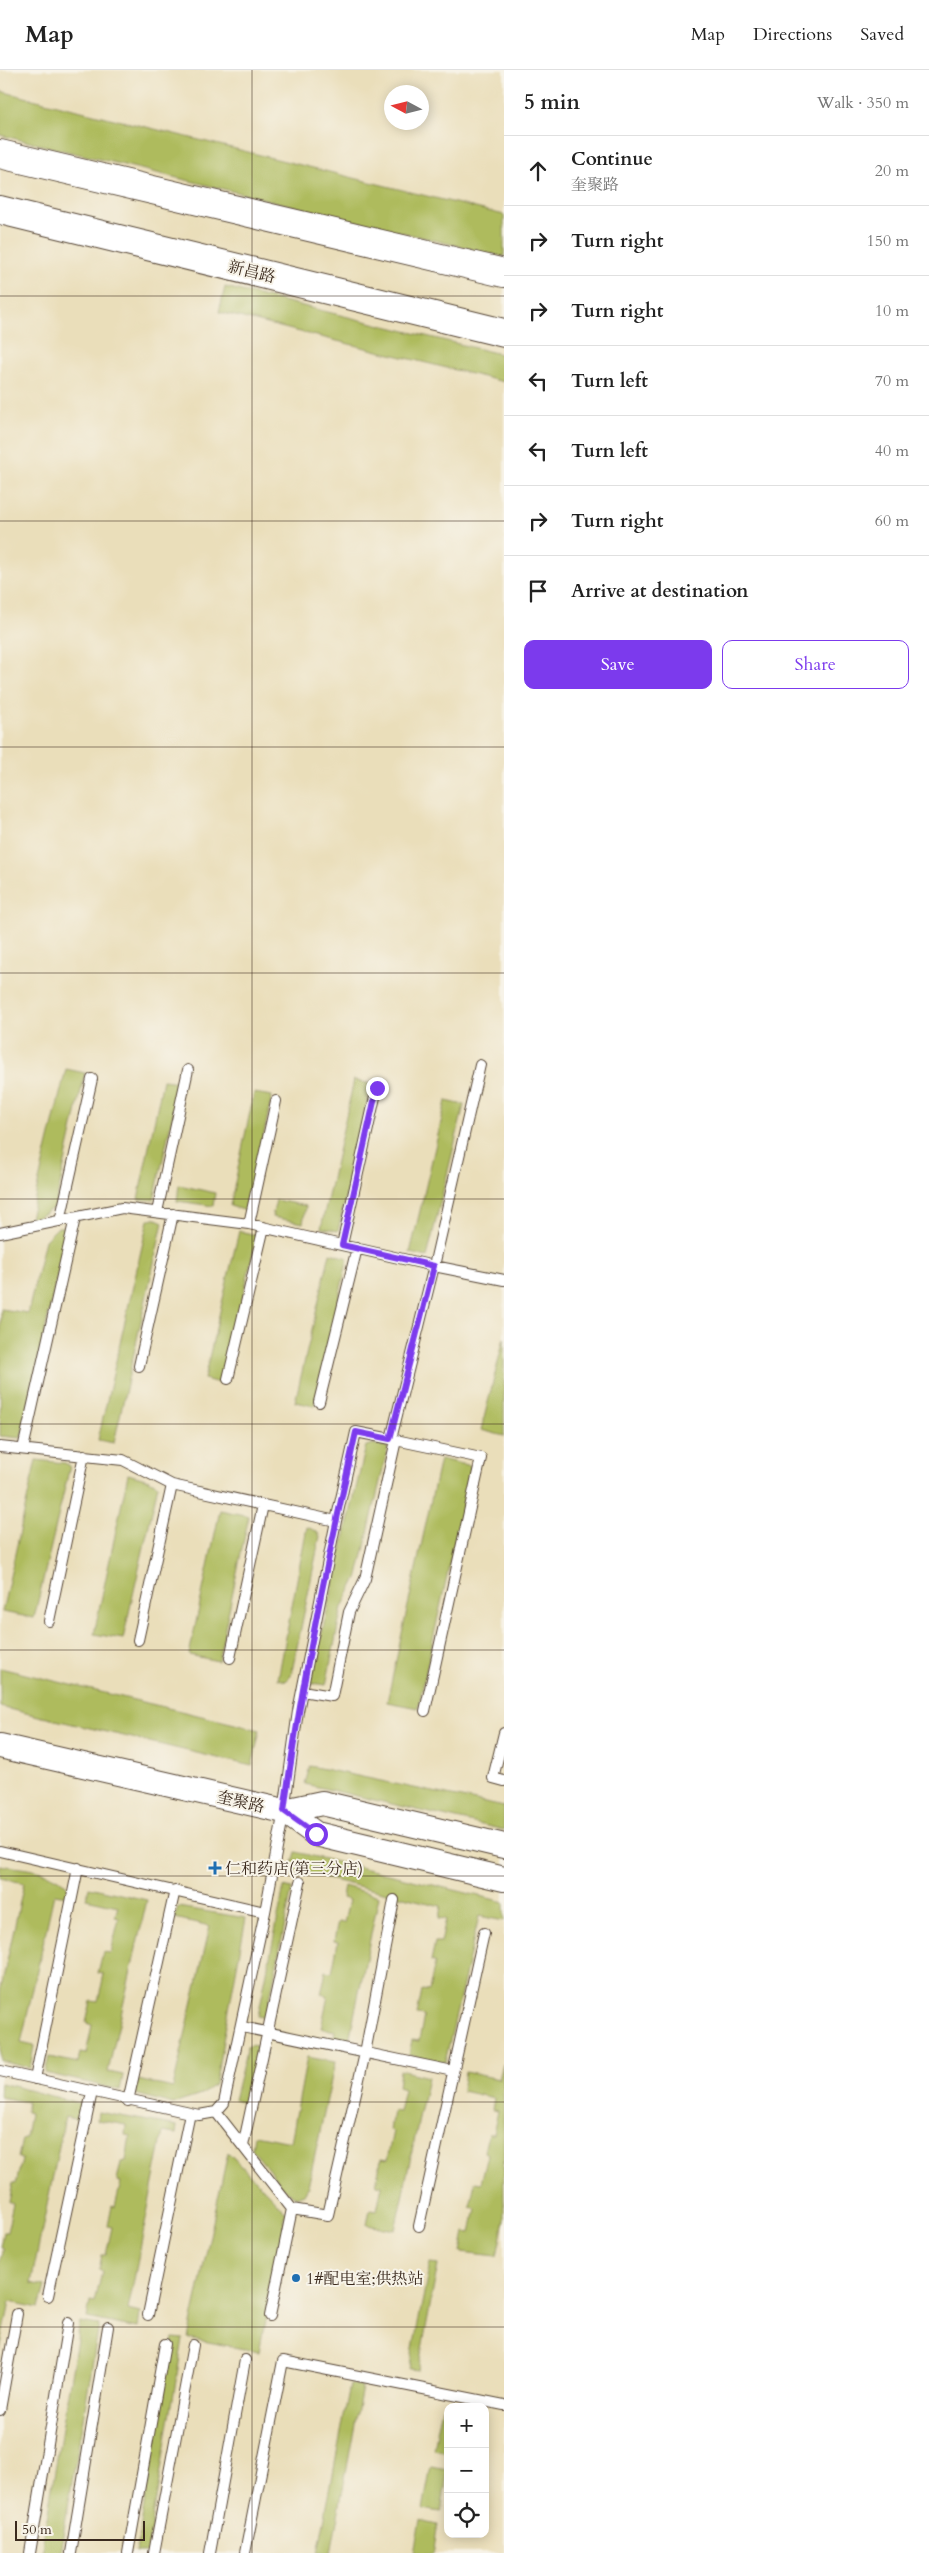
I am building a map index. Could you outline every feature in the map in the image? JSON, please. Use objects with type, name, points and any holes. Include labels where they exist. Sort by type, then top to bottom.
[{"type":"main road","points":[[0,154],[504,273]]},
{"type":"main road","name":"新昌路","points":[[0,210],[504,332]]},
{"type":"street","name":"奎聚路","points":[[0,1746],[284,1811],[316,1834],[504,1880]]},
{"type":"street","points":[[284,1811],[322,1803],[504,1846]]},
{"type":"lane","points":[[302,1691],[332,1696],[349,1612],[365,1579],[393,1440],[480,1065]]},
{"type":"lane","points":[[156,1212],[188,1070]]},
{"type":"lane","points":[[60,1221],[92,1079]]},
{"type":"lane","points":[[342,1245],[377,1088]]},
{"type":"lane","points":[[249,1224],[276,1101]]},
{"type":"lane","points":[[0,1233],[122,1208],[249,1224],[504,1280]]},
{"type":"lane","points":[[139,1366],[173,1214]]},
{"type":"lane","points":[[23,1450],[74,1218]]},
{"type":"lane","points":[[228,1379],[264,1227]]},
{"type":"lane","points":[[319,1402],[357,1248]]},
{"type":"lane","points":[[0,2071],[128,2101],[199,2115],[216,2112],[224,2103],[242,2027],[265,1912],[284,1811],[302,1691],[356,1432],[481,1458],[425,1711]]},
{"type":"lane","points":[[0,1447],[123,1460],[172,1485],[336,1521]]},
{"type":"lane","points":[[49,1622],[84,1455]]},
{"type":"lane","points":[[138,1640],[172,1485]]},
{"type":"lane","points":[[230,1658],[263,1505]]},
{"type":"lane","points":[[504,1733],[494,1778],[504,1781]]},
{"type":"lane","points":[[0,1851],[265,1912]]},
{"type":"lane","points":[[35,2079],[78,1868]]},
{"type":"lane","points":[[243,2146],[300,1882]]},
{"type":"lane","points":[[128,2101],[175,1890]]},
{"type":"lane","points":[[216,2112],[292,2209],[328,2215],[365,2053],[394,1900]]},
{"type":"lane","points":[[419,2226],[484,1933]]},
{"type":"lane","points":[[242,2027],[453,2071]]},
{"type":"lane","points":[[48,2296],[92,2092]]},
{"type":"lane","points":[[148,2315],[190,2113]]},
{"type":"lane","points":[[270,2316],[292,2209]]},
{"type":"lane","points":[[0,2410],[17,2314]]},
{"type":"lane","points":[[30,2553],[68,2323]]},
{"type":"lane","points":[[70,2553],[108,2327]]},
{"type":"lane","points":[[128,2553],[165,2344]]},
{"type":"lane","points":[[154,2553],[192,2345]]},
{"type":"lane","points":[[210,2553],[245,2360]]},
{"type":"lane","points":[[245,2553],[283,2361],[504,2405]]},
{"type":"green space","points":[[0,91],[504,215],[504,257],[0,135]]},
{"type":"green space","points":[[225,287],[504,355],[504,382],[219,312]]},
{"type":"green space","points":[[66,1069],[85,1073],[55,1207],[29,1222]]},
{"type":"green space","points":[[163,1080],[180,1082],[154,1200],[138,1199]]},
{"type":"green space","points":[[354,1080],[371,1084],[338,1231],[321,1228]]},
{"type":"green space","points":[[254,1093],[272,1096],[247,1211],[230,1206]]},
{"type":"green space","points":[[446,1101],[464,1105],[427,1257],[410,1253]]},
{"type":"green space","points":[[179,1185],[215,1193],[213,1206],[177,1201]]},
{"type":"green space","points":[[276,1200],[306,1206],[303,1223],[272,1217]]},
{"type":"green space","points":[[154,1218],[163,1222],[114,1443],[98,1440],[148,1220]]},
{"type":"green space","points":[[58,1227],[68,1227],[21,1438],[0,1436],[1,1309],[28,1313],[45,1240]]},
{"type":"green space","points":[[239,1231],[257,1235],[223,1384],[204,1379]]},
{"type":"green space","points":[[330,1253],[348,1258],[314,1406],[295,1402]]},
{"type":"green space","points":[[504,1338],[504,1436],[481,1430]]},
{"type":"green space","points":[[374,1444],[388,1447],[358,1576],[342,1607],[326,1685],[310,1683],[366,1446]]},
{"type":"green space","points":[[440,1459],[471,1466],[418,1708],[387,1702]]},
{"type":"green space","points":[[36,1460],[65,1463],[70,1466],[34,1618],[2,1612]]},
{"type":"green space","points":[[128,1474],[149,1480],[158,1485],[123,1639],[94,1634]]},
{"type":"green space","points":[[220,1510],[249,1516],[218,1661],[189,1655]]},
{"type":"green space","points":[[307,1527],[316,1531],[320,1536],[291,1676],[286,1681],[278,1679]]},
{"type":"green space","points":[[0,1668],[260,1730],[252,1766],[0,1707]]},
{"type":"green space","points":[[310,1766],[504,1807],[504,1830],[305,1784]]},
{"type":"green space","points":[[296,1852],[504,1902],[504,1921],[479,1916],[445,2062],[409,2055],[412,2040],[419,2041],[424,2016],[417,2015],[422,1990],[429,1991],[435,1962],[431,1961],[435,1942],[441,1942],[446,1919],[439,1918],[441,1906],[291,1870]]},
{"type":"green space","points":[[0,1865],[38,1871],[56,1877],[69,1889],[68,1896],[54,1894],[21,2043],[34,2046],[30,2068],[0,2061],[0,1993],[24,1883],[0,1878]]},
{"type":"green space","points":[[344,1886],[379,1896],[348,2045],[332,2044],[335,2031],[321,2028],[328,1996],[321,1994],[326,1971],[332,1972],[338,1942],[334,1941],[338,1922],[344,1923],[349,1900],[342,1898]]},
{"type":"green space","points":[[89,1887],[147,1900],[108,2072],[123,2075],[120,2090],[45,2073],[49,2057],[78,2063],[80,2053],[86,2054],[92,2025],[86,2023],[91,2001],[98,2002],[104,1974],[98,1973],[103,1952],[111,1953],[119,1918],[115,1917],[118,1906],[86,1899]]},
{"type":"green space","points":[[284,1887],[292,1889],[266,2018],[258,2016]]},
{"type":"green space","points":[[178,1907],[246,1918],[215,2084],[201,2095],[173,2104],[135,2094],[138,2080],[173,2088],[210,1926],[175,1918]]},
{"type":"green space","points":[[251,2045],[256,2046],[258,2051],[245,2103],[234,2100],[247,2047]]},
{"type":"green space","points":[[307,2057],[335,2062],[308,2187],[304,2194],[296,2197],[286,2191],[252,2149],[254,2135],[291,2142]]},
{"type":"green space","points":[[503,2064],[504,2220],[497,2256],[461,2252],[465,2232],[471,2233],[476,2208],[470,2206],[475,2182],[481,2183],[488,2154],[484,2152],[488,2134],[493,2134],[498,2111],[492,2110],[494,2098],[462,2091],[465,2072],[499,2079]]},
{"type":"green space","points":[[400,2070],[428,2077],[395,2230],[367,2225],[370,2209],[377,2210],[382,2185],[376,2184],[381,2159],[387,2160],[393,2131],[390,2130],[393,2111],[399,2112],[404,2089],[398,2087]]},
{"type":"green space","points":[[1,2083],[83,2104],[79,2120],[65,2117],[31,2283],[45,2286],[39,2308],[10,2302],[0,2350],[0,2261],[3,2248],[0,2247],[3,2232],[7,2232],[13,2204],[9,2202],[13,2183],[16,2184],[22,2159],[18,2158],[22,2139],[26,2138],[30,2113],[26,2112],[27,2102],[0,2097]]},
{"type":"green space","points":[[98,2112],[177,2126],[176,2134],[163,2132],[128,2310],[140,2313],[138,2328],[87,2318],[90,2301],[95,2302],[102,2272],[99,2270],[102,2255],[106,2255],[112,2227],[108,2226],[112,2206],[115,2207],[121,2182],[117,2181],[121,2162],[126,2161],[130,2136],[125,2135],[126,2125],[97,2120]]},
{"type":"green space","points":[[228,2152],[286,2212],[259,2352],[188,2338]]},
{"type":"green space","points":[[430,2263],[438,2264],[418,2370],[409,2369]]},
{"type":"green space","points":[[80,2322],[99,2325],[60,2553],[41,2553]]},
{"type":"green space","points":[[173,2338],[183,2339],[147,2553],[136,2553]]},
{"type":"green space","points":[[350,2385],[362,2387],[331,2553],[318,2553]]},
{"type":"green space","points":[[442,2407],[444,2408],[444,2451],[434,2449]]},
{"type":"green space","points":[[431,2467],[444,2469],[444,2494],[441,2512],[423,2509]]},
{"type":"green space","points":[[420,2521],[438,2525],[433,2553],[414,2553]]},
{"type":"place","name":"仁和药店(第三分店)","points":[[215,1868]]},
{"type":"place","name":"1#配电室;供热站","points":[[296,2278]]},
{"type":"route","points":[[316,1834],[284,1811],[298,1711],[336,1521],[356,1432],[390,1439],[434,1266],[342,1245],[377,1088]]}]
